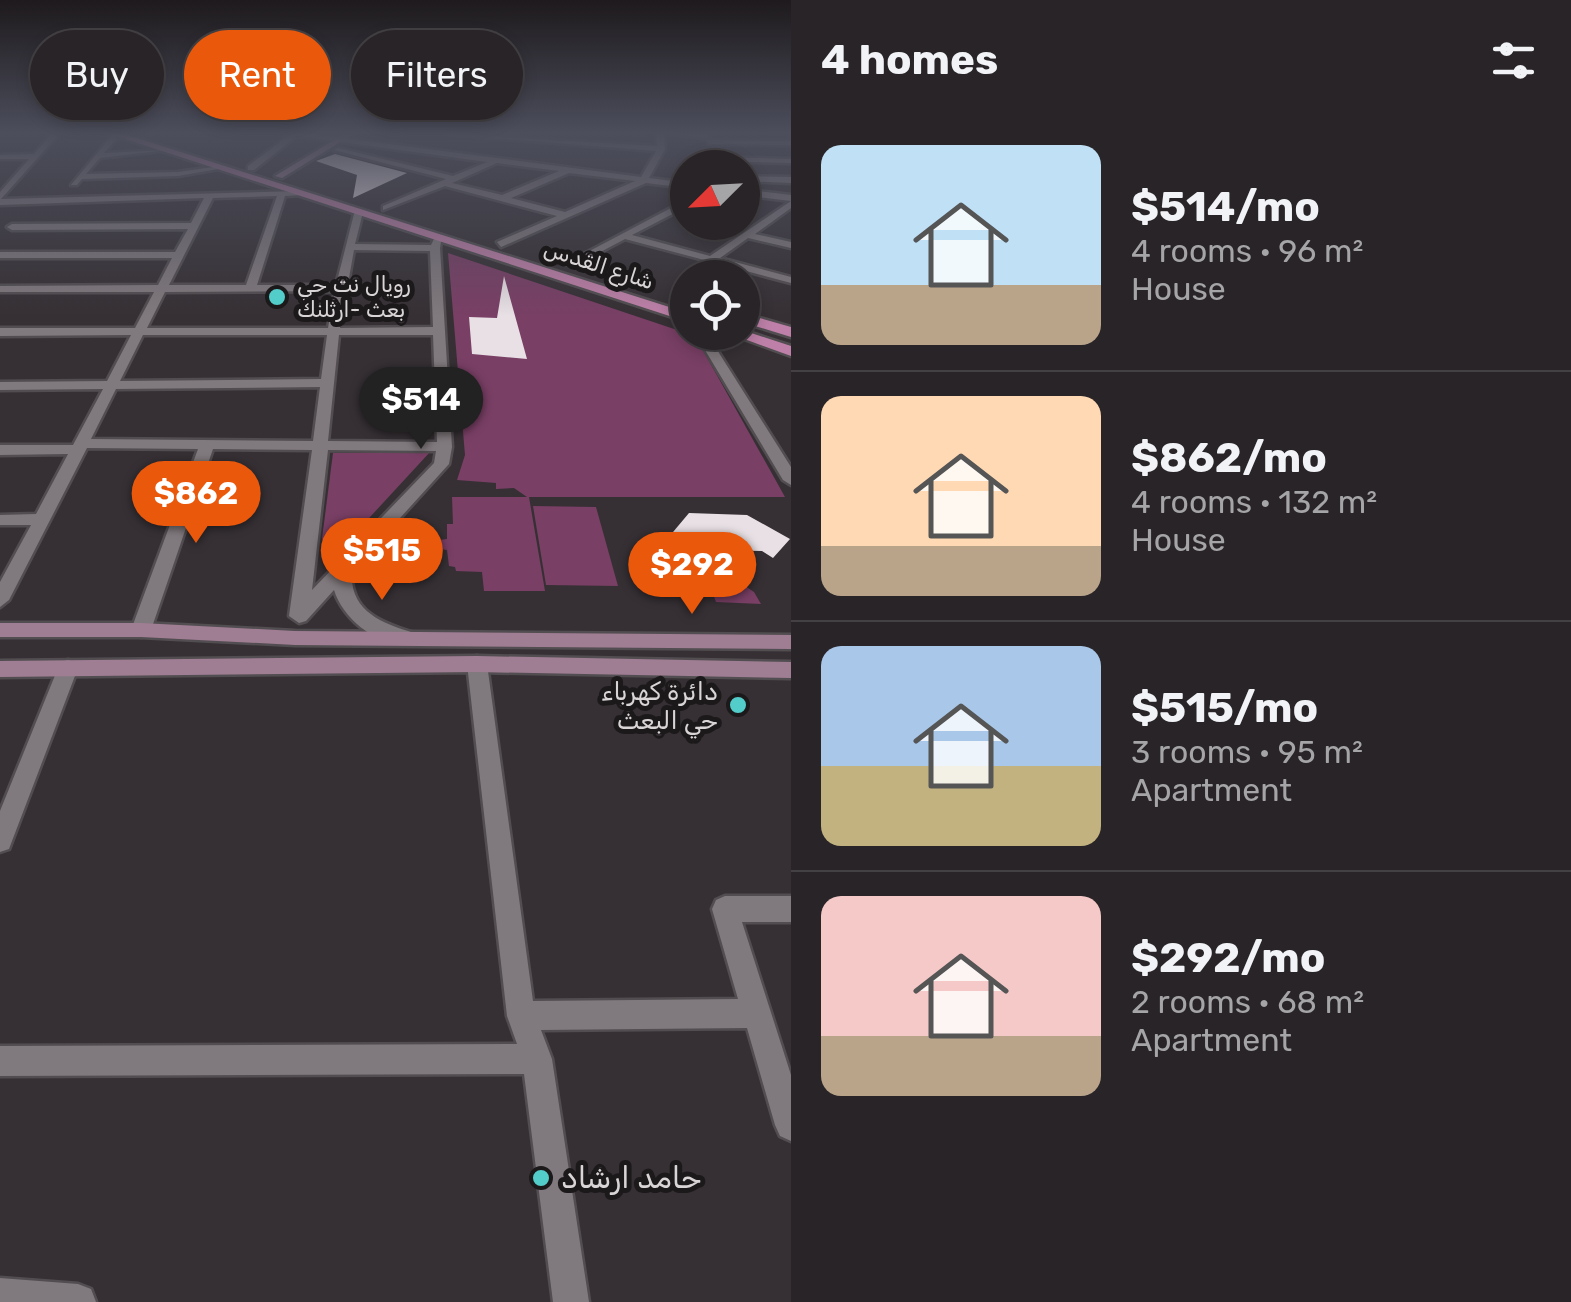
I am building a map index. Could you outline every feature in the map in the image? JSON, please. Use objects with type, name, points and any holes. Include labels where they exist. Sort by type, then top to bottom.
[{"type":"main road","name":"شارع القدس","points":[[306,195],[437,242],[670,313]]},
{"type":"main road","name":"شارع القدس","points":[[342,195],[654,290]]},
{"type":"main road","points":[[760,323],[791,332]]},
{"type":"main road","points":[[760,341],[791,351]]},
{"type":"street","points":[[60,200],[64,195]]},
{"type":"street","points":[[0,200],[250,195]]},
{"type":"street","points":[[250,288],[281,195]]},
{"type":"street","points":[[386,208],[417,195]]},
{"type":"street","points":[[493,195],[562,214]]},
{"type":"street","points":[[503,198],[512,195]]},
{"type":"street","points":[[500,244],[609,195]]},
{"type":"street","points":[[760,195],[791,200]]},
{"type":"street","points":[[0,600],[209,197]]},
{"type":"street","points":[[760,226],[791,200]]},
{"type":"street","points":[[0,239],[37,201]]},
{"type":"street","points":[[296,638],[308,564],[324,383],[358,212]]},
{"type":"street","points":[[570,264],[670,212]]},
{"type":"street","points":[[776,214],[791,218]]},
{"type":"street","points":[[12,227],[195,226]]},
{"type":"street","points":[[624,236],[791,280]]},
{"type":"street","points":[[760,238],[791,245]]},
{"type":"street","points":[[712,259],[740,240]]},
{"type":"street","points":[[298,616],[435,473],[445,446],[437,242],[348,247]]},
{"type":"street","points":[[0,254],[181,256]]},
{"type":"street","points":[[0,288],[340,288]]},
{"type":"street","points":[[0,332],[440,331]]},
{"type":"street","points":[[711,350],[791,480]]},
{"type":"street","points":[[0,386],[324,383]]},
{"type":"street","points":[[0,450],[82,446],[445,446]]},
{"type":"street","points":[[141,630],[206,447]]},
{"type":"street","points":[[0,520],[40,519]]},
{"type":"street","points":[[308,564],[317,575],[340,571]]},
{"type":"street","points":[[340,571],[343,594],[360,619],[414,639]]},
{"type":"street","points":[[0,630],[141,630],[296,638],[791,642]]},
{"type":"street","points":[[594,641],[600,666]]},
{"type":"street","points":[[477,664],[521,1016],[537,1059],[571,1302]]},
{"type":"street","points":[[0,669],[477,664],[791,670]]},
{"type":"street","points":[[0,841],[68,668]]},
{"type":"street","points":[[791,909],[724,909],[791,1125]]},
{"type":"street","points":[[521,1016],[755,1013]]},
{"type":"street","points":[[0,1061],[537,1059]]},
{"type":"street","points":[[0,1296],[78,1302]]},
{"type":"shaded area","points":[[448,253],[670,328],[670,350],[703,350],[785,497],[529,497],[545,591],[484,591],[482,572],[456,571],[449,566],[447,550],[440,549],[439,540],[447,539],[447,524],[453,524],[452,497],[527,497],[514,488],[496,489],[496,483],[457,480],[465,455]]},
{"type":"shaded area","points":[[430,452],[347,542],[335,548],[325,546],[322,539],[333,453]]},
{"type":"shaded area","points":[[533,506],[596,507],[618,586],[546,585]]},
{"type":"shaded area","points":[[707,564],[740,565],[748,577],[742,584],[754,592],[761,604],[716,602],[706,575]]},
{"type":"building","points":[[504,276],[527,359],[472,354],[469,317],[497,318]]},
{"type":"building","points":[[689,513],[747,515],[790,539],[773,558],[762,551],[710,550],[703,556],[668,538]]},
{"type":"place","name":"رويال نت حي بعث -ارثلنك","points":[[277,297]]},
{"type":"place","name":"دائرة كهرباء حي البعث","points":[[738,705]]},
{"type":"place","name":"حامد ارشاد","points":[[541,1178]]}]
